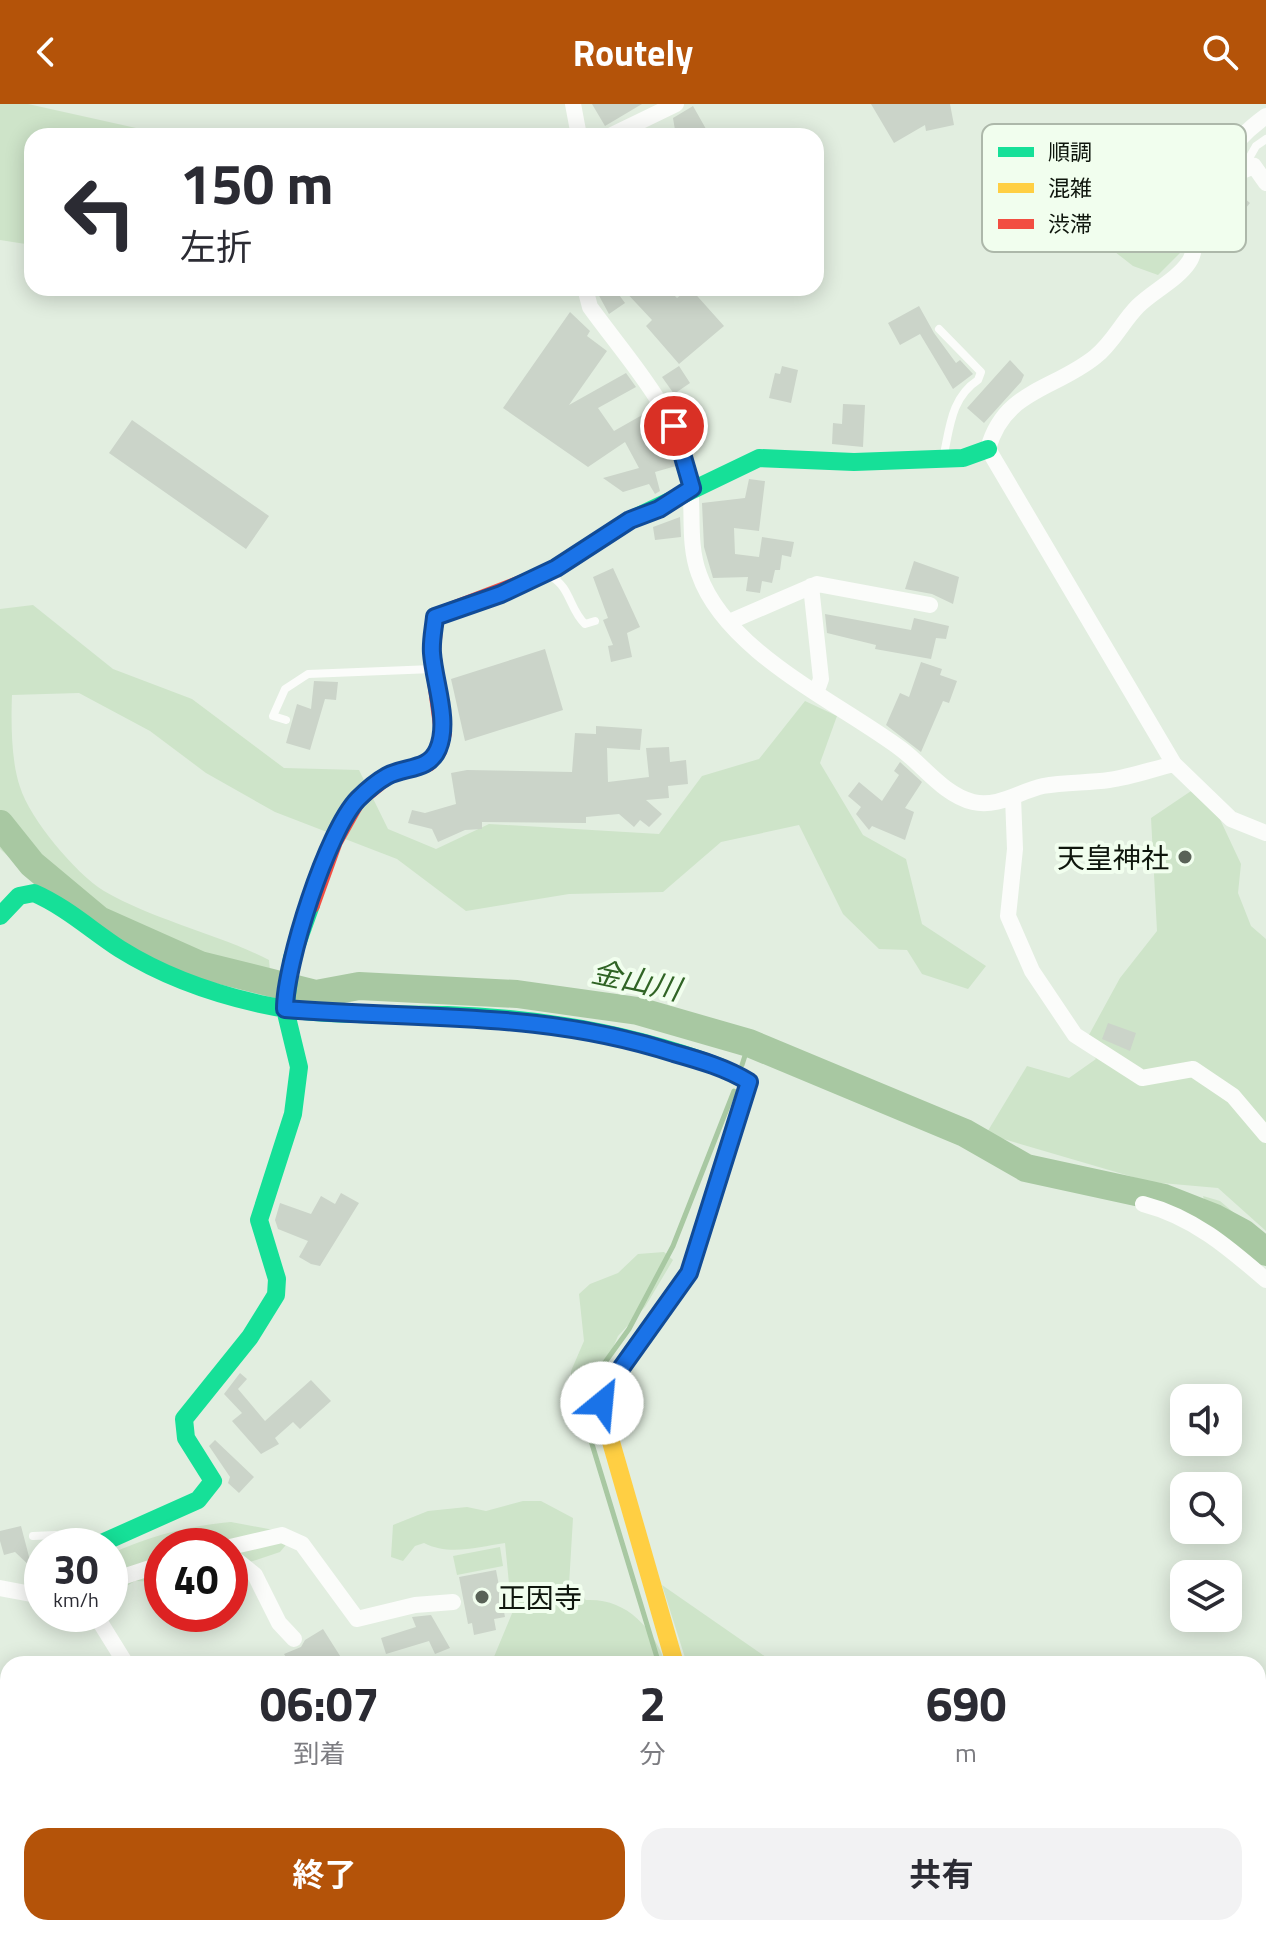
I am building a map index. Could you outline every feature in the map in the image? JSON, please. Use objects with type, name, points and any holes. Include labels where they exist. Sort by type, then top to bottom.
[{"type":"street","points":[[573,104],[578,128]]},
{"type":"street","points":[[626,128],[676,104]]},
{"type":"street","points":[[1246,131],[1266,116]]},
{"type":"street","points":[[1246,167],[1254,166],[1266,183]]},
{"type":"street","points":[[1193,252],[1190,262],[1136,308],[1116,337],[1095,357],[1012,406],[992,433],[988,449],[1174,764],[1231,819],[1266,833]]},
{"type":"street","points":[[587,296],[590,307],[648,384],[674,426],[692,488],[692,538],[699,574],[729,622],[797,683],[902,749],[952,793],[973,802],[991,803],[1041,786],[1112,780],[1174,764]]},
{"type":"street","points":[[128,1531],[198,1500],[213,1481],[186,1438],[184,1419],[250,1337],[276,1295],[277,1279],[259,1220],[289,1135],[299,1067],[285,1005],[292,958],[334,841],[357,800],[388,775],[428,763],[438,751],[443,733],[434,669],[435,617],[545,573],[630,520],[659,509],[692,488],[759,458],[854,462],[943,459],[963,458],[988,449]]},
{"type":"street","points":[[729,622],[811,586],[825,583],[870,596],[909,599],[930,605]]},
{"type":"street","points":[[811,586],[821,679],[816,693]]},
{"type":"street","points":[[1013,797],[1015,849],[1008,916],[1032,971],[1061,1019],[1075,1035],[1142,1078],[1193,1069],[1233,1096],[1266,1135]]},
{"type":"street","points":[[0,916],[19,896],[34,893],[163,974],[285,1005],[554,1024],[640,1042],[701,1061],[749,1082],[689,1273],[602,1395],[607,1428],[673,1656]]},
{"type":"street","points":[[1143,1204],[1170,1211],[1219,1239],[1266,1280]]},
{"type":"street","points":[[248,1543],[282,1535],[302,1544],[357,1619],[415,1605],[453,1602]]},
{"type":"street","points":[[248,1569],[255,1575],[279,1623],[294,1639]]},
{"type":"street","points":[[0,1588],[24,1592]]},
{"type":"street","points":[[106,1632],[121,1656]]},
{"type":"lane","points":[[1246,164],[1256,146],[1266,139]]},
{"type":"lane","points":[[939,329],[981,372],[978,380],[965,389],[956,402],[943,459]]},
{"type":"lane","points":[[545,573],[562,582],[578,617],[585,624],[595,621]]},
{"type":"lane","points":[[286,720],[273,716],[285,689],[308,674],[434,669]]},
{"type":"green space","points":[[0,104],[28,104],[136,128],[24,128],[24,244],[0,240]]},
{"type":"green space","points":[[1115,252],[1181,252],[1158,275],[1133,266]]},
{"type":"green space","points":[[33,605],[113,669],[192,699],[284,768],[359,770],[388,829],[436,849],[489,824],[659,834],[702,776],[759,759],[805,701],[837,716],[820,763],[863,835],[906,859],[922,924],[986,966],[968,989],[922,974],[907,950],[879,949],[843,914],[799,825],[721,842],[663,892],[569,894],[466,911],[397,859],[275,812],[206,773],[150,731],[79,693],[12,695],[13,754],[20,787],[33,814],[67,859],[92,883],[124,901],[269,960],[272,993],[203,977],[163,962],[39,884],[0,849],[0,609]]},
{"type":"green space","points":[[1194,789],[1218,815],[1241,864],[1238,893],[1251,926],[1266,939],[1266,1231],[1218,1188],[1150,1182],[986,1134],[1027,1066],[1069,1078],[1096,1059],[1084,1044],[1120,978],[1157,931],[1151,818]]},
{"type":"green space","points":[[1203,1196],[1220,1201],[1266,1240],[1266,1266],[1229,1236],[1213,1218]]},
{"type":"green space","points":[[664,1252],[673,1260],[645,1307],[618,1336],[602,1373],[588,1386],[577,1389],[571,1384],[571,1371],[584,1341],[579,1294],[590,1284],[618,1273],[638,1254]]},
{"type":"green space","points":[[523,1501],[541,1501],[573,1518],[569,1585],[586,1600],[614,1604],[636,1617],[654,1638],[662,1656],[494,1656],[513,1611],[524,1596],[510,1594],[505,1543],[453,1550],[424,1543],[415,1546],[403,1561],[391,1557],[393,1525],[428,1511],[467,1507],[486,1511]]},
{"type":"green space","points":[[231,1522],[295,1534],[280,1552],[250,1562],[248,1528],[190,1528]]},
{"type":"green space","points":[[144,1541],[144,1581],[135,1581],[128,1585],[128,1547]]},
{"type":"green space","points":[[500,1547],[503,1566],[457,1575],[453,1556]]},
{"type":"green space","points":[[662,1585],[764,1656],[684,1656]]},
{"type":"building","points":[[592,104],[642,104],[605,126]]},
{"type":"building","points":[[871,104],[950,104],[954,125],[926,131],[925,125],[894,143]]},
{"type":"building","points":[[693,106],[705,128],[675,128],[673,118]]},
{"type":"building","points":[[599,296],[620,296],[625,303],[609,314]]},
{"type":"building","points":[[630,296],[697,296],[724,326],[679,364],[646,326],[652,320]]},
{"type":"building","points":[[919,306],[956,363],[960,360],[973,374],[953,389],[920,334],[900,345],[888,323]]},
{"type":"building","points":[[570,312],[590,331],[587,336],[607,351],[569,405],[626,373],[636,387],[598,408],[614,431],[651,410],[676,466],[655,472],[660,491],[655,494],[649,484],[623,492],[603,478],[639,468],[625,442],[588,467],[503,408]]},
{"type":"building","points":[[1010,360],[1024,375],[984,423],[967,408]]},
{"type":"building","points":[[679,366],[690,383],[674,394],[662,377]]},
{"type":"building","points":[[782,366],[798,370],[791,403],[769,398],[775,373],[780,374]]},
{"type":"building","points":[[843,404],[865,405],[863,447],[832,444],[833,423],[842,424]]},
{"type":"building","points":[[132,420],[269,516],[246,549],[109,453]]},
{"type":"building","points":[[749,479],[765,481],[759,531],[734,528],[735,554],[759,557],[762,537],[794,542],[791,557],[782,555],[780,570],[775,570],[772,583],[762,581],[760,593],[746,591],[748,577],[713,578],[704,547],[702,503],[745,498]]},
{"type":"building","points":[[680,517],[681,537],[655,540],[653,527]]},
{"type":"building","points":[[914,561],[959,577],[953,604],[932,594],[905,589]]},
{"type":"building","points":[[613,568],[640,627],[627,633],[632,657],[611,662],[608,646],[613,645],[603,620],[608,618],[593,577]]},
{"type":"building","points":[[825,614],[911,630],[914,618],[949,626],[946,639],[936,638],[931,659],[875,649],[876,645],[827,633]]},
{"type":"building","points":[[545,649],[563,710],[465,741],[451,679]]},
{"type":"building","points":[[921,662],[942,669],[940,675],[957,681],[949,703],[943,701],[921,752],[886,725],[900,693],[909,697]]},
{"type":"building","points":[[314,681],[338,682],[336,700],[325,699],[310,750],[286,743],[297,704],[311,709]]},
{"type":"building","points":[[596,726],[642,729],[640,750],[607,748],[608,782],[649,777],[646,748],[669,747],[670,762],[686,760],[688,784],[668,786],[669,798],[646,800],[662,814],[649,827],[640,820],[634,827],[619,814],[586,817],[586,823],[482,822],[482,829],[465,830],[438,842],[432,829],[408,823],[412,810],[425,813],[456,804],[451,773],[467,770],[572,772],[575,733],[596,734]]},
{"type":"building","points":[[900,762],[922,782],[905,808],[914,812],[905,840],[872,826],[869,830],[856,814],[861,807],[848,796],[859,782],[882,801],[899,775],[894,771]]},
{"type":"building","points":[[1108,1023],[1136,1033],[1130,1051],[1102,1039]]},
{"type":"building","points":[[341,1193],[359,1203],[320,1266],[311,1264],[299,1257],[308,1241],[278,1229],[275,1220],[280,1203],[311,1214],[321,1196],[335,1204]]},
{"type":"building","points":[[240,1373],[247,1379],[238,1389],[265,1421],[311,1380],[331,1401],[300,1429],[293,1422],[275,1438],[279,1444],[261,1454],[232,1421],[242,1413],[224,1394]]},
{"type":"building","points":[[215,1440],[254,1477],[239,1493],[228,1483],[230,1477],[209,1446]]},
{"type":"building","points":[[21,1526],[24,1560],[15,1552],[4,1555],[0,1531]]},
{"type":"building","name":"正因寺","points":[[496,1570],[505,1617],[494,1619],[496,1630],[474,1635],[472,1623],[468,1624],[459,1577]]},
{"type":"building","points":[[431,1615],[450,1648],[435,1654],[429,1641],[386,1654],[381,1638],[416,1627],[412,1617]]},
{"type":"building","points":[[323,1629],[340,1656],[285,1656],[301,1647],[305,1640]]},
{"type":"waterway","name":"金山川","points":[[0,824],[32,864],[99,920],[200,965],[316,994],[359,986],[517,994],[638,1011],[749,1043],[965,1133],[1026,1168],[1164,1198],[1215,1218],[1243,1233],[1266,1252]]},
{"type":"waterway","points":[[742,1065],[749,1043]]},
{"type":"waterway","points":[[657,1656],[592,1444],[584,1402],[593,1379],[629,1329],[673,1246],[734,1091]]},
{"type":"traffic: fast","points":[[526,582],[556,568],[630,520],[759,458],[854,462],[963,458],[988,449]]},
{"type":"traffic: fast","points":[[0,916],[19,896],[34,893],[153,967],[206,989],[260,1004],[330,1013],[447,1015],[551,1024],[654,1045],[720,1067]]},
{"type":"traffic: fast","points":[[128,1531],[198,1500],[213,1481],[186,1438],[184,1419],[250,1337],[276,1295],[277,1279],[259,1220],[293,1114],[299,1067],[285,1009],[292,958],[311,905]]},
{"type":"traffic: slow","points":[[673,1656],[607,1428],[602,1395],[689,1273],[749,1082],[720,1067]]},
{"type":"traffic: jam","points":[[311,905],[334,841],[357,800],[388,775],[428,763],[438,751],[443,733],[432,651],[435,617],[526,582]]},
{"type":"place","name":"天皇神社","points":[[1185,857]]},
{"type":"place","name":"正因寺","points":[[482,1597]]},
{"type":"route","points":[[602,1403],[602,1395],[689,1273],[749,1082],[701,1061],[640,1042],[554,1024],[454,1015],[285,1009],[285,1001],[292,958],[309,909],[334,841],[357,800],[388,775],[428,763],[438,751],[443,733],[432,651],[435,617],[501,594],[556,568],[630,520],[659,509],[692,488],[674,426]]}]
